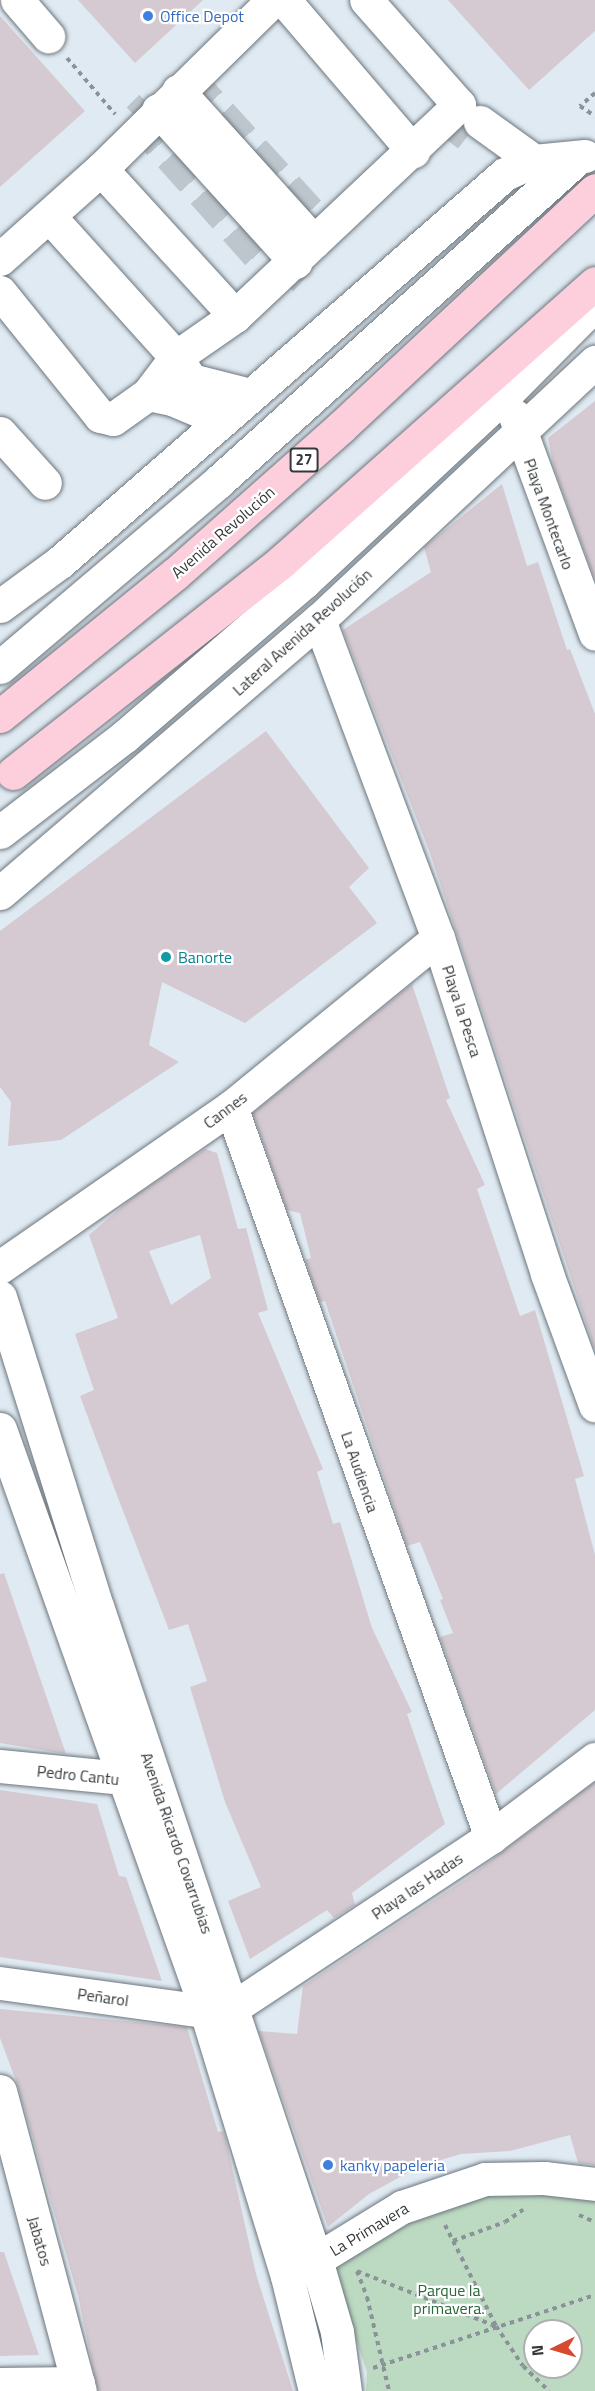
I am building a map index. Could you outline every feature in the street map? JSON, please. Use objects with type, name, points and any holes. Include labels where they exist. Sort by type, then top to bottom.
[{"type":"main road","name":"Avenida Revolución","points":[[0,716],[175,574],[341,428],[595,190]]},
{"type":"main road","points":[[13,773],[281,562],[595,283]]},
{"type":"street","points":[[17,0],[48,36]]},
{"type":"street","points":[[0,259],[102,169],[132,135],[273,0]]},
{"type":"street","points":[[284,0],[413,152]]},
{"type":"street","points":[[0,292],[100,416],[113,419],[148,394],[176,357],[235,316],[413,152],[459,104],[384,8]]},
{"type":"street","points":[[168,101],[305,252]]},
{"type":"street","points":[[474,128],[520,167]]},
{"type":"street","points":[[0,606],[60,562],[250,395],[520,167],[585,156]]},
{"type":"street","points":[[0,667],[202,496],[585,156]]},
{"type":"street","points":[[102,169],[235,316]]},
{"type":"street","points":[[49,216],[176,357],[191,380],[250,395]]},
{"type":"street","points":[[7,823],[125,736],[304,582],[508,392],[595,304]]},
{"type":"street","name":"Lateral Avenida Revolución","points":[[0,892],[319,620],[392,549],[520,435],[595,362]]},
{"type":"street","name":"Playa Montecarlo","points":[[508,392],[520,435],[595,634]]},
{"type":"street","points":[[148,394],[172,399],[222,420]]},
{"type":"street","points":[[0,433],[45,483]]},
{"type":"street","points":[[304,582],[392,549]]},
{"type":"street","name":"Playa la Pesca","points":[[319,620],[438,938],[548,1274],[595,1405]]},
{"type":"street","name":"Cannes","points":[[0,1267],[231,1107],[438,938]]},
{"type":"street","name":"La Audiencia","points":[[231,1107],[491,1837]]},
{"type":"street","name":"Avenida Ricardo Covarrubias","points":[[0,1297],[140,1780]]},
{"type":"street","name":"Avenida Ricardo Covarrubias","points":[[0,1429],[140,1780],[220,2009],[316,2260],[337,2332],[334,2387]]},
{"type":"street","name":"Playa las Hadas","points":[[220,2009],[491,1837],[595,1759]]},
{"type":"street","name":"Pedro Cantu","points":[[0,1766],[140,1780]]},
{"type":"street","name":"Peñarol","points":[[0,1983],[220,2009]]},
{"type":"street","name":"Avenida Ricardo Covarrubias","points":[[220,2009],[287,2276],[334,2387]]},
{"type":"street","name":"Jabatos","points":[[0,2091],[11,2179],[79,2387]]},
{"type":"street","name":"La Primavera","points":[[287,2276],[316,2260],[356,2259],[402,2207],[485,2179],[544,2178],[595,2184]]},
{"type":"street","points":[[0,2384],[79,2387]]},
{"type":"path","points":[[48,36],[132,135]]},
{"type":"path","points":[[595,93],[580,106],[595,116]]},
{"type":"path","points":[[432,2195],[496,2326],[523,2366],[549,2391]]},
{"type":"path","points":[[453,2241],[505,2222],[531,2205],[521,2203]]},
{"type":"path","points":[[576,2214],[595,2222]]},
{"type":"path","points":[[356,2259],[496,2326]]},
{"type":"path","points":[[356,2259],[384,2364],[388,2391]]},
{"type":"path","points":[[334,2387],[384,2364],[595,2295]]},
{"type":"green space","name":"Parque la primavera.","points":[[490,2186],[595,2197],[595,2391],[366,2391],[367,2372],[339,2290],[337,2268],[373,2239],[433,2205]]},
{"type":"building","points":[[78,0],[203,0],[135,63]]},
{"type":"building","points":[[448,0],[595,0],[595,31],[529,90]]},
{"type":"building","points":[[0,16],[85,111],[0,187]]},
{"type":"building","points":[[595,401],[595,580],[554,468],[548,438]]},
{"type":"building","points":[[502,484],[527,566],[538,562],[567,650],[570,649],[595,714],[595,1350],[430,853],[343,630],[431,572],[424,547]]},
{"type":"building","name":"Banorte","points":[[266,731],[369,868],[349,887],[377,923],[245,1023],[162,982],[149,1045],[179,1062],[61,1140],[8,1146],[11,1102],[0,1087],[0,931]]},
{"type":"building","points":[[412,984],[450,1098],[446,1100],[485,1185],[477,1189],[520,1316],[535,1310],[584,1476],[575,1479],[595,1555],[595,1710],[496,1794],[440,1637],[453,1633],[440,1600],[443,1599],[420,1542],[407,1546],[325,1301],[320,1302],[305,1260],[311,1258],[300,1213],[287,1210],[253,1113]]},
{"type":"building","points":[[205,1149],[217,1153],[238,1229],[246,1228],[268,1310],[258,1313],[323,1469],[317,1472],[333,1524],[340,1522],[372,1628],[412,1712],[407,1714],[445,1824],[352,1893],[355,1905],[334,1918],[327,1910],[250,1959],[228,1901],[261,1887],[225,1802],[190,1687],[207,1681],[188,1624],[169,1630],[80,1396],[94,1390],[75,1334],[118,1318],[89,1235],[132,1198]],"holes":[[[200,1235],[211,1278],[171,1305],[149,1251]]]},
{"type":"building","points":[[4,1573],[66,1754],[0,1743],[0,1574]]},
{"type":"building","points":[[595,1782],[595,2165],[578,2163],[570,2135],[510,2151],[461,2154],[420,2166],[369,2194],[328,2227],[259,2031],[297,2034],[303,1986],[469,1877]]},
{"type":"building","points":[[0,1790],[97,1804],[119,1876],[126,1877],[162,1981],[0,1957]]},
{"type":"building","points":[[0,2009],[187,2027],[218,2132],[223,2131],[225,2136],[256,2274],[293,2391],[98,2391],[78,2296],[18,2086],[0,2038]]},
{"type":"building","points":[[0,2252],[4,2252],[39,2355],[0,2356]]},
{"type":"tunnel","points":[[188,78],[326,230]]},
{"type":"tunnel","points":[[151,106],[138,119],[281,280],[297,262]]},
{"type":"tunnel","points":[[454,124],[468,135]]},
{"type":"place","name":"Office Depot","points":[[148,16]]},
{"type":"place","name":"Banorte","points":[[166,957]]},
{"type":"place","name":"kanky papeleria","points":[[328,2165]]}]
